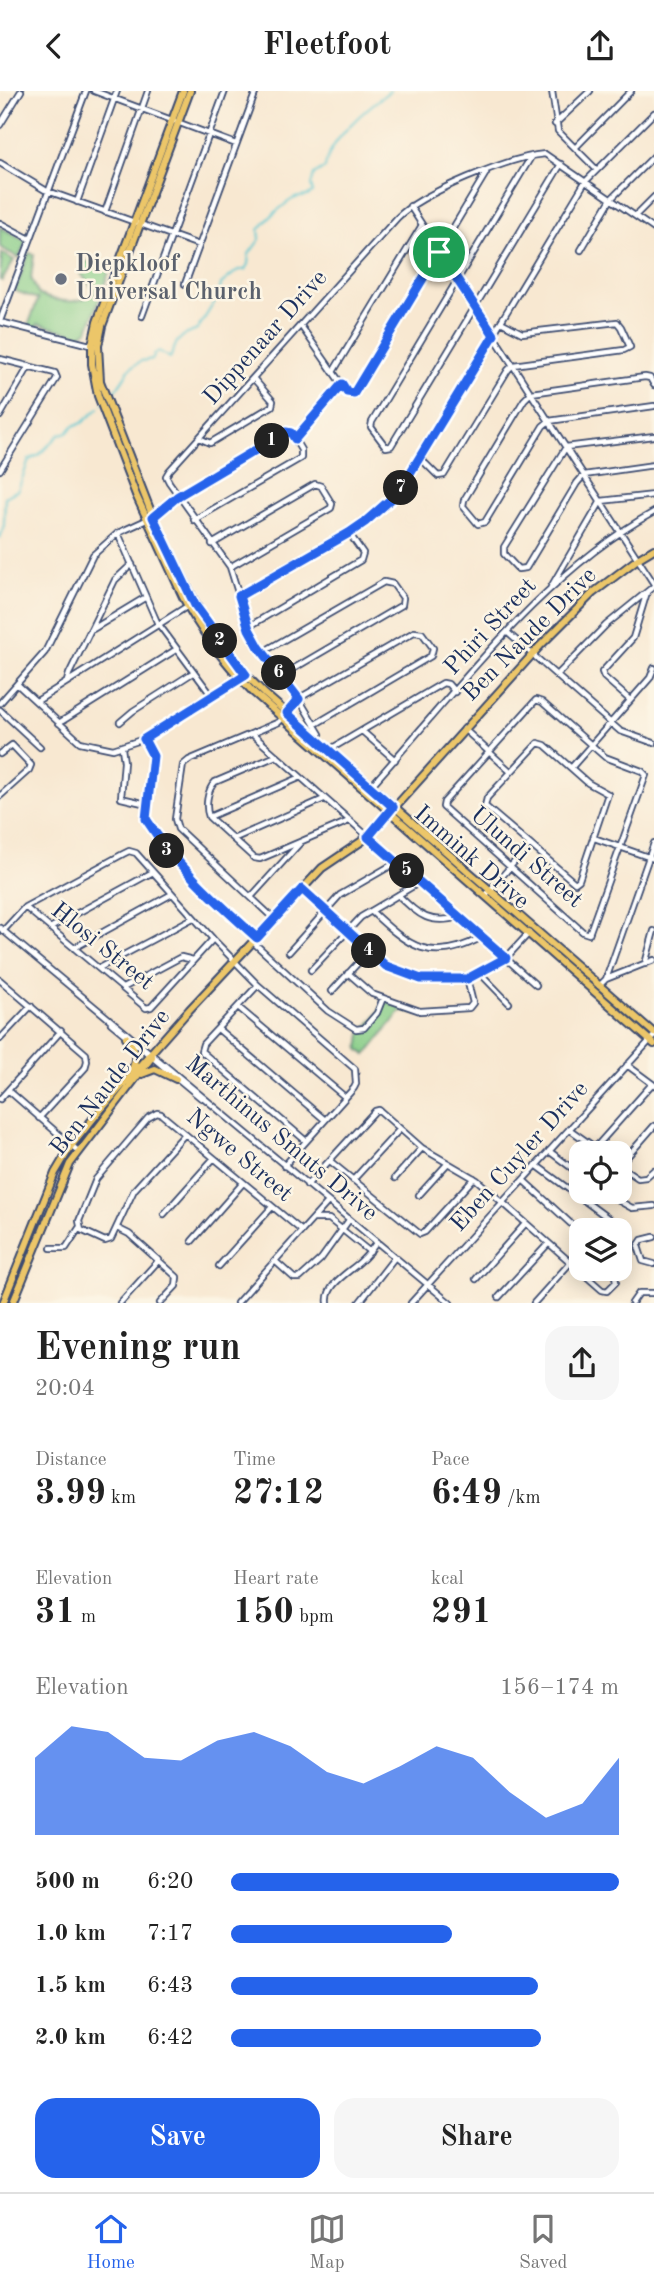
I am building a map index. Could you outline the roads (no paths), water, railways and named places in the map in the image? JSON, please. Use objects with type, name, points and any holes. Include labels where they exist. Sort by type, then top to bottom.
[{"type":"main road","name":"Immink Drive","points":[[183,91],[175,121],[95,346],[107,421],[191,604],[243,677],[391,812],[653,1038]]},
{"type":"main road","name":"Immink Drive","points":[[175,121],[190,91]]},
{"type":"main road","name":"Immink Drive","points":[[104,403],[112,414],[150,518]]},
{"type":"main road","name":"Ben Naude Drive","points":[[13,1303],[57,1191],[78,1151],[151,1055],[302,889],[326,865],[368,837],[532,654],[583,603],[654,549]]},
{"type":"main road","name":"Immink Drive","points":[[285,716],[371,787],[391,812]]},
{"type":"main road","points":[[126,1037],[135,1048],[136,1057],[128,1084]]},
{"type":"main road","points":[[128,1084],[150,1069],[160,1070],[177,1079]]},
{"type":"main road","name":"Ben Naude Drive","points":[[3,1303],[52,1181],[71,1146],[128,1084]]},
{"type":"street","points":[[0,125],[21,91]]},
{"type":"street","points":[[86,91],[0,321],[95,346]]},
{"type":"street","points":[[94,91],[236,144]]},
{"type":"street","points":[[77,202],[117,91]]},
{"type":"street","points":[[105,212],[148,91]]},
{"type":"street","points":[[142,316],[225,91]]},
{"type":"street","points":[[185,284],[256,91]]},
{"type":"street","points":[[552,91],[558,131],[596,169]]},
{"type":"street","points":[[555,124],[590,91]]},
{"type":"street","points":[[575,148],[631,91]]},
{"type":"street","points":[[239,596],[349,533],[395,496],[585,182],[654,113]]},
{"type":"street","points":[[561,164],[391,446],[385,446],[371,427],[372,422],[531,157],[545,154],[561,164],[654,229]]},
{"type":"street","points":[[581,250],[611,199],[654,156]]},
{"type":"street","name":"Dippenaar Drive","points":[[320,734],[299,699],[263,652],[248,627],[230,567],[194,520],[167,474],[410,207],[445,187],[531,157]]},
{"type":"street","points":[[0,163],[48,191],[199,245]]},
{"type":"street","points":[[300,326],[348,393],[355,392],[487,171]]},
{"type":"street","points":[[635,216],[654,197]]},
{"type":"street","points":[[410,207],[621,530],[654,585],[606,625],[557,675]]},
{"type":"street","points":[[0,223],[30,239]]},
{"type":"street","points":[[333,372],[422,225]]},
{"type":"street","points":[[420,458],[438,476],[444,475],[513,365],[624,351],[630,347],[620,324],[614,322],[522,333],[501,322]]},
{"type":"street","points":[[0,359],[55,373],[57,380],[0,470]]},
{"type":"street","points":[[0,416],[29,366]]},
{"type":"street","points":[[654,386],[650,378],[645,377],[531,393],[524,400],[463,501],[464,507],[478,524],[485,522],[543,426],[549,421],[654,406]]},
{"type":"street","points":[[199,438],[209,443],[271,407],[273,401],[253,378]]},
{"type":"street","points":[[295,439],[342,384]]},
{"type":"street","points":[[0,703],[45,652],[89,562],[118,533],[150,518],[178,496],[286,432],[291,433],[301,450],[302,456],[299,459],[194,520]]},
{"type":"street","points":[[566,447],[654,436]]},
{"type":"street","points":[[566,447],[503,549],[517,569],[523,570],[527,567],[584,475],[654,465]]},
{"type":"street","points":[[212,544],[315,484],[321,486],[331,508],[230,567]]},
{"type":"street","points":[[601,501],[654,495]]},
{"type":"street","points":[[551,588],[601,501]]},
{"type":"street","name":"Phiri Street","points":[[371,787],[563,575],[621,530],[654,512]]},
{"type":"street","points":[[118,533],[159,624],[212,696]]},
{"type":"street","points":[[248,627],[361,560],[363,553],[349,533]]},
{"type":"street","points":[[67,682],[115,580],[132,564]]},
{"type":"street","points":[[263,652],[384,582],[393,584],[403,598],[403,604],[399,607],[281,676]]},
{"type":"street","points":[[630,700],[604,677],[602,672],[633,638],[647,592]]},
{"type":"street","points":[[90,631],[146,597]]},
{"type":"street","points":[[37,701],[191,604]]},
{"type":"street","points":[[274,919],[180,832],[175,819],[181,772],[185,764],[285,716],[299,699],[415,631],[421,633],[433,648],[431,656],[314,725]]},
{"type":"street","points":[[508,633],[623,732],[654,743]]},
{"type":"street","points":[[59,723],[177,649]]},
{"type":"street","points":[[571,768],[653,675],[654,668]]},
{"type":"street","points":[[121,722],[133,711],[194,673]]},
{"type":"street","points":[[17,684],[84,744],[110,749],[122,748],[144,739],[243,677]]},
{"type":"street","points":[[329,751],[443,683],[448,684],[455,692]]},
{"type":"street","points":[[489,751],[534,701],[542,702],[607,758],[642,771],[646,777],[621,847]]},
{"type":"street","points":[[0,710],[40,747]]},
{"type":"street","points":[[466,728],[510,771]]},
{"type":"street","points":[[362,731],[395,760]]},
{"type":"street","points":[[252,734],[536,985]]},
{"type":"street","points":[[144,739],[153,756],[146,819],[172,857],[328,1011],[362,1029],[379,1010],[383,998]]},
{"type":"street","points":[[539,743],[545,745],[571,768],[590,784],[608,792],[579,880],[575,883],[485,806],[486,799],[510,771],[539,743]]},
{"type":"street","points":[[0,754],[12,745],[31,765],[29,770],[0,796]]},
{"type":"street","points":[[122,748],[124,762],[121,798],[147,804]]},
{"type":"street","name":"Ulundi Street","points":[[489,751],[444,802],[444,809],[583,932],[591,932],[621,847]]},
{"type":"street","points":[[276,757],[214,783],[209,790],[209,817],[233,839],[257,859],[349,821]]},
{"type":"street","points":[[209,817],[299,778]]},
{"type":"street","points":[[233,839],[324,799]]},
{"type":"street","points":[[594,838],[652,858]]},
{"type":"street","points":[[251,897],[301,842]]},
{"type":"street","points":[[606,979],[652,858],[654,843]]},
{"type":"street","points":[[487,893],[529,845]]},
{"type":"street","points":[[2,930],[25,907],[127,852],[135,852],[193,918],[258,985],[355,1069],[356,1084],[284,1165]]},
{"type":"street","points":[[289,951],[343,892],[397,862]]},
{"type":"street","points":[[50,928],[152,872]]},
{"type":"street","points":[[311,970],[360,917],[419,882]]},
{"type":"street","points":[[302,889],[389,968],[421,979],[467,979],[506,958],[530,932]]},
{"type":"street","points":[[74,948],[172,894]]},
{"type":"street","points":[[398,895],[416,913],[426,918],[443,921],[460,917]]},
{"type":"street","name":"Hlosi Street","points":[[25,907],[145,1007],[149,1007],[213,939]]},
{"type":"street","points":[[371,911],[402,940],[430,950],[459,949],[482,937]]},
{"type":"street","points":[[99,968],[193,918]]},
{"type":"street","name":"Marthinus Smuts Drive","points":[[2,930],[450,1303]]},
{"type":"street","points":[[645,964],[654,931]]},
{"type":"street","points":[[332,991],[369,951]]},
{"type":"street","points":[[123,988],[181,957],[193,960]]},
{"type":"street","points":[[596,989],[606,979],[654,960]]},
{"type":"street","points":[[348,973],[372,994],[424,1011],[467,1009],[472,1003],[467,979]]},
{"type":"street","points":[[480,973],[509,1003]]},
{"type":"street","points":[[0,980],[84,1051],[87,1057],[86,1064],[38,1118]]},
{"type":"street","points":[[258,985],[202,1047],[202,1055],[306,1141]]},
{"type":"street","name":"Marthinus Smuts Drive","points":[[90,1003],[126,1037],[151,1055]]},
{"type":"street","points":[[0,1039],[31,1006]]},
{"type":"street","points":[[238,1007],[345,1097]]},
{"type":"street","points":[[218,1030],[325,1119]]},
{"type":"street","points":[[0,1099],[61,1031]]},
{"type":"street","name":"Eben Cuyler Drive","points":[[411,1303],[653,1038]]},
{"type":"street","points":[[151,1055],[177,1079],[214,1106]]},
{"type":"street","points":[[601,1141],[653,1085],[627,1065]]},
{"type":"street","points":[[8,1090],[78,1151]]},
{"type":"street","points":[[307,1185],[375,1111],[383,1112],[422,1148],[474,1178],[569,1262]]},
{"type":"street","name":"Ngwe Street","points":[[79,1228],[79,1221],[100,1172],[152,1114],[161,1114],[302,1231]]},
{"type":"street","points":[[632,1151],[654,1126]]},
{"type":"street","points":[[353,1180],[400,1129]]},
{"type":"street","points":[[569,1129],[585,1141]]},
{"type":"street","points":[[51,1248],[66,1248],[79,1228],[107,1241],[113,1238],[134,1191],[185,1134]]},
{"type":"street","points":[[395,1178],[422,1148]]},
{"type":"street","points":[[549,1151],[569,1166]]},
{"type":"street","points":[[164,1215],[214,1158]]},
{"type":"street","points":[[330,1161],[415,1232],[421,1234],[474,1178]]},
{"type":"street","points":[[419,1195],[448,1163]]},
{"type":"street","points":[[536,1165],[608,1218]]},
{"type":"street","points":[[632,1174],[638,1178],[646,1177],[654,1170]]},
{"type":"street","points":[[523,1180],[569,1222]]},
{"type":"street","points":[[192,1241],[243,1182]]},
{"type":"street","points":[[237,1303],[328,1202]]},
{"type":"street","points":[[625,1204],[632,1208],[654,1206]]},
{"type":"street","points":[[219,1266],[272,1207]]},
{"type":"street","points":[[313,1219],[329,1219],[370,1252]]},
{"type":"street","points":[[275,1262],[294,1278],[300,1278],[321,1259],[349,1220]]},
{"type":"street","points":[[476,1279],[526,1224]]},
{"type":"street","points":[[117,1228],[129,1234],[177,1279],[176,1286],[160,1303]]},
{"type":"street","points":[[654,1237],[642,1240],[638,1246],[643,1261],[654,1263]]},
{"type":"street","points":[[327,1303],[327,1296],[334,1286],[377,1243]]},
{"type":"street","points":[[499,1297],[548,1244]]},
{"type":"street","points":[[359,1303],[395,1257]]},
{"type":"street","points":[[120,1303],[159,1260]]},
{"type":"street","points":[[534,1303],[569,1264]]},
{"type":"street","points":[[591,1281],[607,1291],[616,1281]]},
{"type":"street","points":[[632,1303],[639,1293],[654,1293]]},
{"type":"waterway","points":[[103,404],[129,369],[141,361],[153,359],[154,354],[159,351],[170,358],[177,342],[197,330],[219,295],[221,284],[238,270],[245,270],[249,254],[260,239],[259,230],[262,226],[289,201],[313,192],[311,185],[314,175],[325,168],[333,146],[361,115],[390,91]]},
{"type":"waterway","points":[[0,538],[4,525],[5,497],[18,490],[29,460],[39,455],[60,434],[67,433],[99,408]]},
{"type":"place","name":"Diepkloof Universal Church","points":[[61,279]]}]
